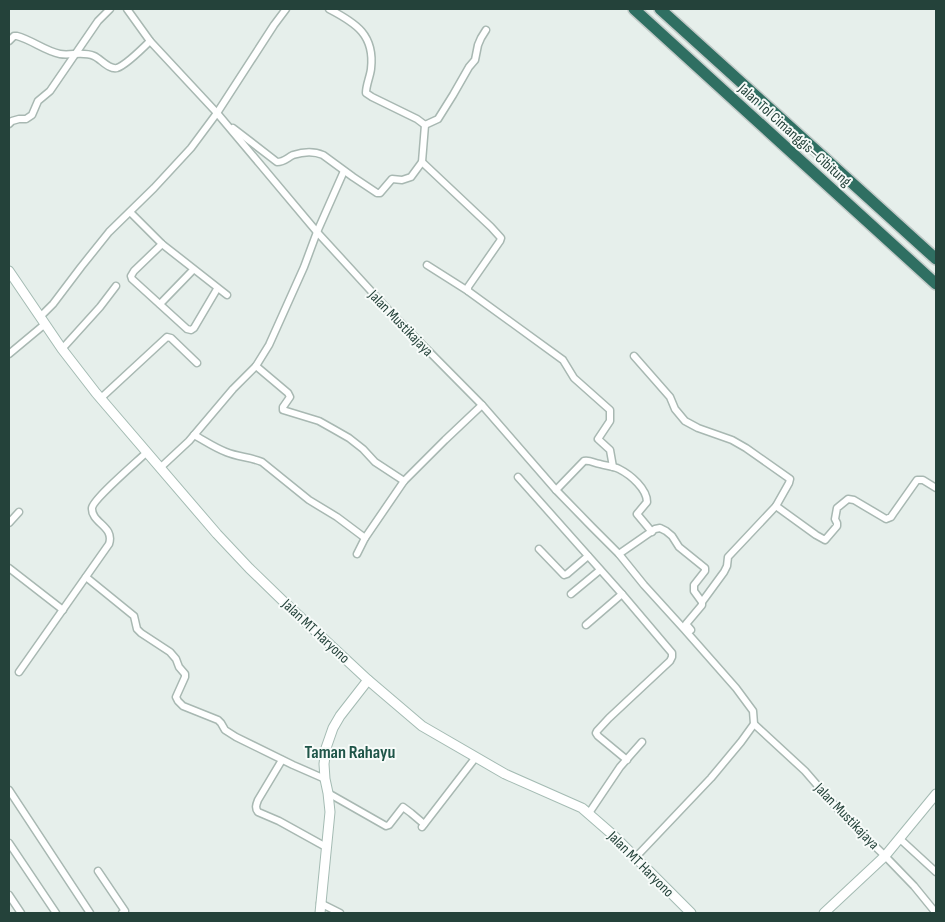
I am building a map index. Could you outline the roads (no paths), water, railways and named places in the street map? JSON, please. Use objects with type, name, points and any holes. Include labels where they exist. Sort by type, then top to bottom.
[{"type":"highway","name":"Jalan Tol Cimanggis–Cibitung","points":[[634,9],[936,284]]},
{"type":"highway","name":"Jalan Tol Cimanggis–Cibitung","points":[[660,9],[936,259]]},
{"type":"main road","name":"Jalan MT Haryono","points":[[9,271],[62,349],[101,398],[217,534],[249,568],[368,680],[414,720],[505,774],[582,808],[691,913]]},
{"type":"main road","points":[[320,913],[330,812],[324,764],[326,748],[340,716],[368,680]]},
{"type":"main road","points":[[824,913],[885,856],[936,794]]},
{"type":"street","points":[[9,124],[12,121],[26,119],[32,115],[38,101],[50,91],[98,20],[110,9]]},
{"type":"street","name":"Jalan Mustikajaya","points":[[127,9],[150,41],[226,123],[317,232],[392,315],[482,405],[556,490],[619,554],[742,696],[754,711],[754,716]]},
{"type":"street","points":[[9,354],[43,320],[80,266],[109,232],[191,148],[217,113],[286,9]]},
{"type":"street","points":[[329,9],[348,19],[358,27],[368,41],[371,60],[366,93],[426,125]]},
{"type":"street","points":[[426,125],[438,119],[475,60],[480,38],[486,30]]},
{"type":"street","points":[[9,41],[14,36],[17,36],[58,54],[80,53],[94,56],[114,69],[122,65],[150,41]]},
{"type":"street","points":[[226,123],[278,162],[283,162],[292,156],[317,152],[377,193],[380,193],[392,179],[402,180],[411,176],[422,162],[426,125]]},
{"type":"street","points":[[422,162],[501,238],[468,287],[468,291]]},
{"type":"street","points":[[160,468],[194,435],[233,389],[256,366],[269,345],[344,171]]},
{"type":"street","points":[[130,212],[162,244],[227,295]]},
{"type":"street","points":[[162,244],[134,271],[132,279],[187,328],[191,330],[194,328],[217,289]]},
{"type":"street","points":[[427,266],[468,291],[563,360],[574,378],[610,410],[610,421],[598,439],[610,450],[613,467]]},
{"type":"street","points":[[160,304],[193,270]]},
{"type":"street","points":[[62,349],[100,307],[116,286]]},
{"type":"street","points":[[101,398],[167,337],[171,338],[197,363]]},
{"type":"street","points":[[634,356],[670,397],[675,409],[685,421],[698,428],[732,440],[790,480],[776,506],[728,557],[724,572],[702,602],[702,605],[686,624],[756,709],[754,724],[721,766],[635,858]]},
{"type":"street","points":[[256,366],[288,393],[290,397],[283,407],[284,410],[319,421],[349,438],[375,462],[404,481]]},
{"type":"street","points":[[357,554],[365,538],[404,481],[482,405]]},
{"type":"street","points":[[194,435],[226,452],[240,457],[254,458],[262,462],[309,500],[337,516],[365,538]]},
{"type":"street","points":[[19,672],[111,540],[108,530],[94,516],[92,510],[94,504],[147,452]]},
{"type":"street","points":[[556,490],[584,461],[590,460],[598,464],[620,469],[639,485],[646,496],[648,502],[637,514],[652,532]]},
{"type":"street","points":[[518,477],[622,594],[672,655],[670,661],[609,718],[596,733],[627,760]]},
{"type":"street","points":[[776,506],[825,540],[837,526],[835,519],[837,508],[848,499],[854,500],[886,519],[891,517],[917,480],[923,480],[936,488]]},
{"type":"street","points":[[9,523],[19,512]]},
{"type":"street","points":[[619,554],[657,528],[666,531],[672,536],[679,547],[705,568],[705,571],[694,585],[694,591],[702,602]]},
{"type":"street","points":[[540,549],[564,575],[588,556]]},
{"type":"street","points":[[9,568],[63,610]]},
{"type":"street","points":[[571,594],[600,570]]},
{"type":"street","points":[[86,577],[134,616],[141,633],[170,652],[176,659],[185,677],[176,696],[180,704],[218,720],[225,730],[236,737],[325,779]]},
{"type":"street","points":[[586,625],[622,594]]},
{"type":"street","name":"Jalan Mustikajaya","points":[[754,724],[805,771],[847,819],[914,886],[936,913]]},
{"type":"street","points":[[589,813],[598,798],[642,742]]},
{"type":"street","points":[[328,793],[386,826],[389,825],[403,807],[423,826],[476,757]]},
{"type":"street","points":[[282,760],[258,800],[256,809],[258,812],[279,821],[326,847]]},
{"type":"street","points":[[9,790],[90,913]]},
{"type":"street","points":[[900,838],[936,872]]},
{"type":"street","points":[[9,844],[56,913]]},
{"type":"street","points":[[98,871],[125,911],[122,913]]},
{"type":"street","points":[[9,895],[21,913]]},
{"type":"street","points":[[320,903],[340,913]]},
{"type":"district","name":"Taman Rahayu","points":[[350,752]]}]
